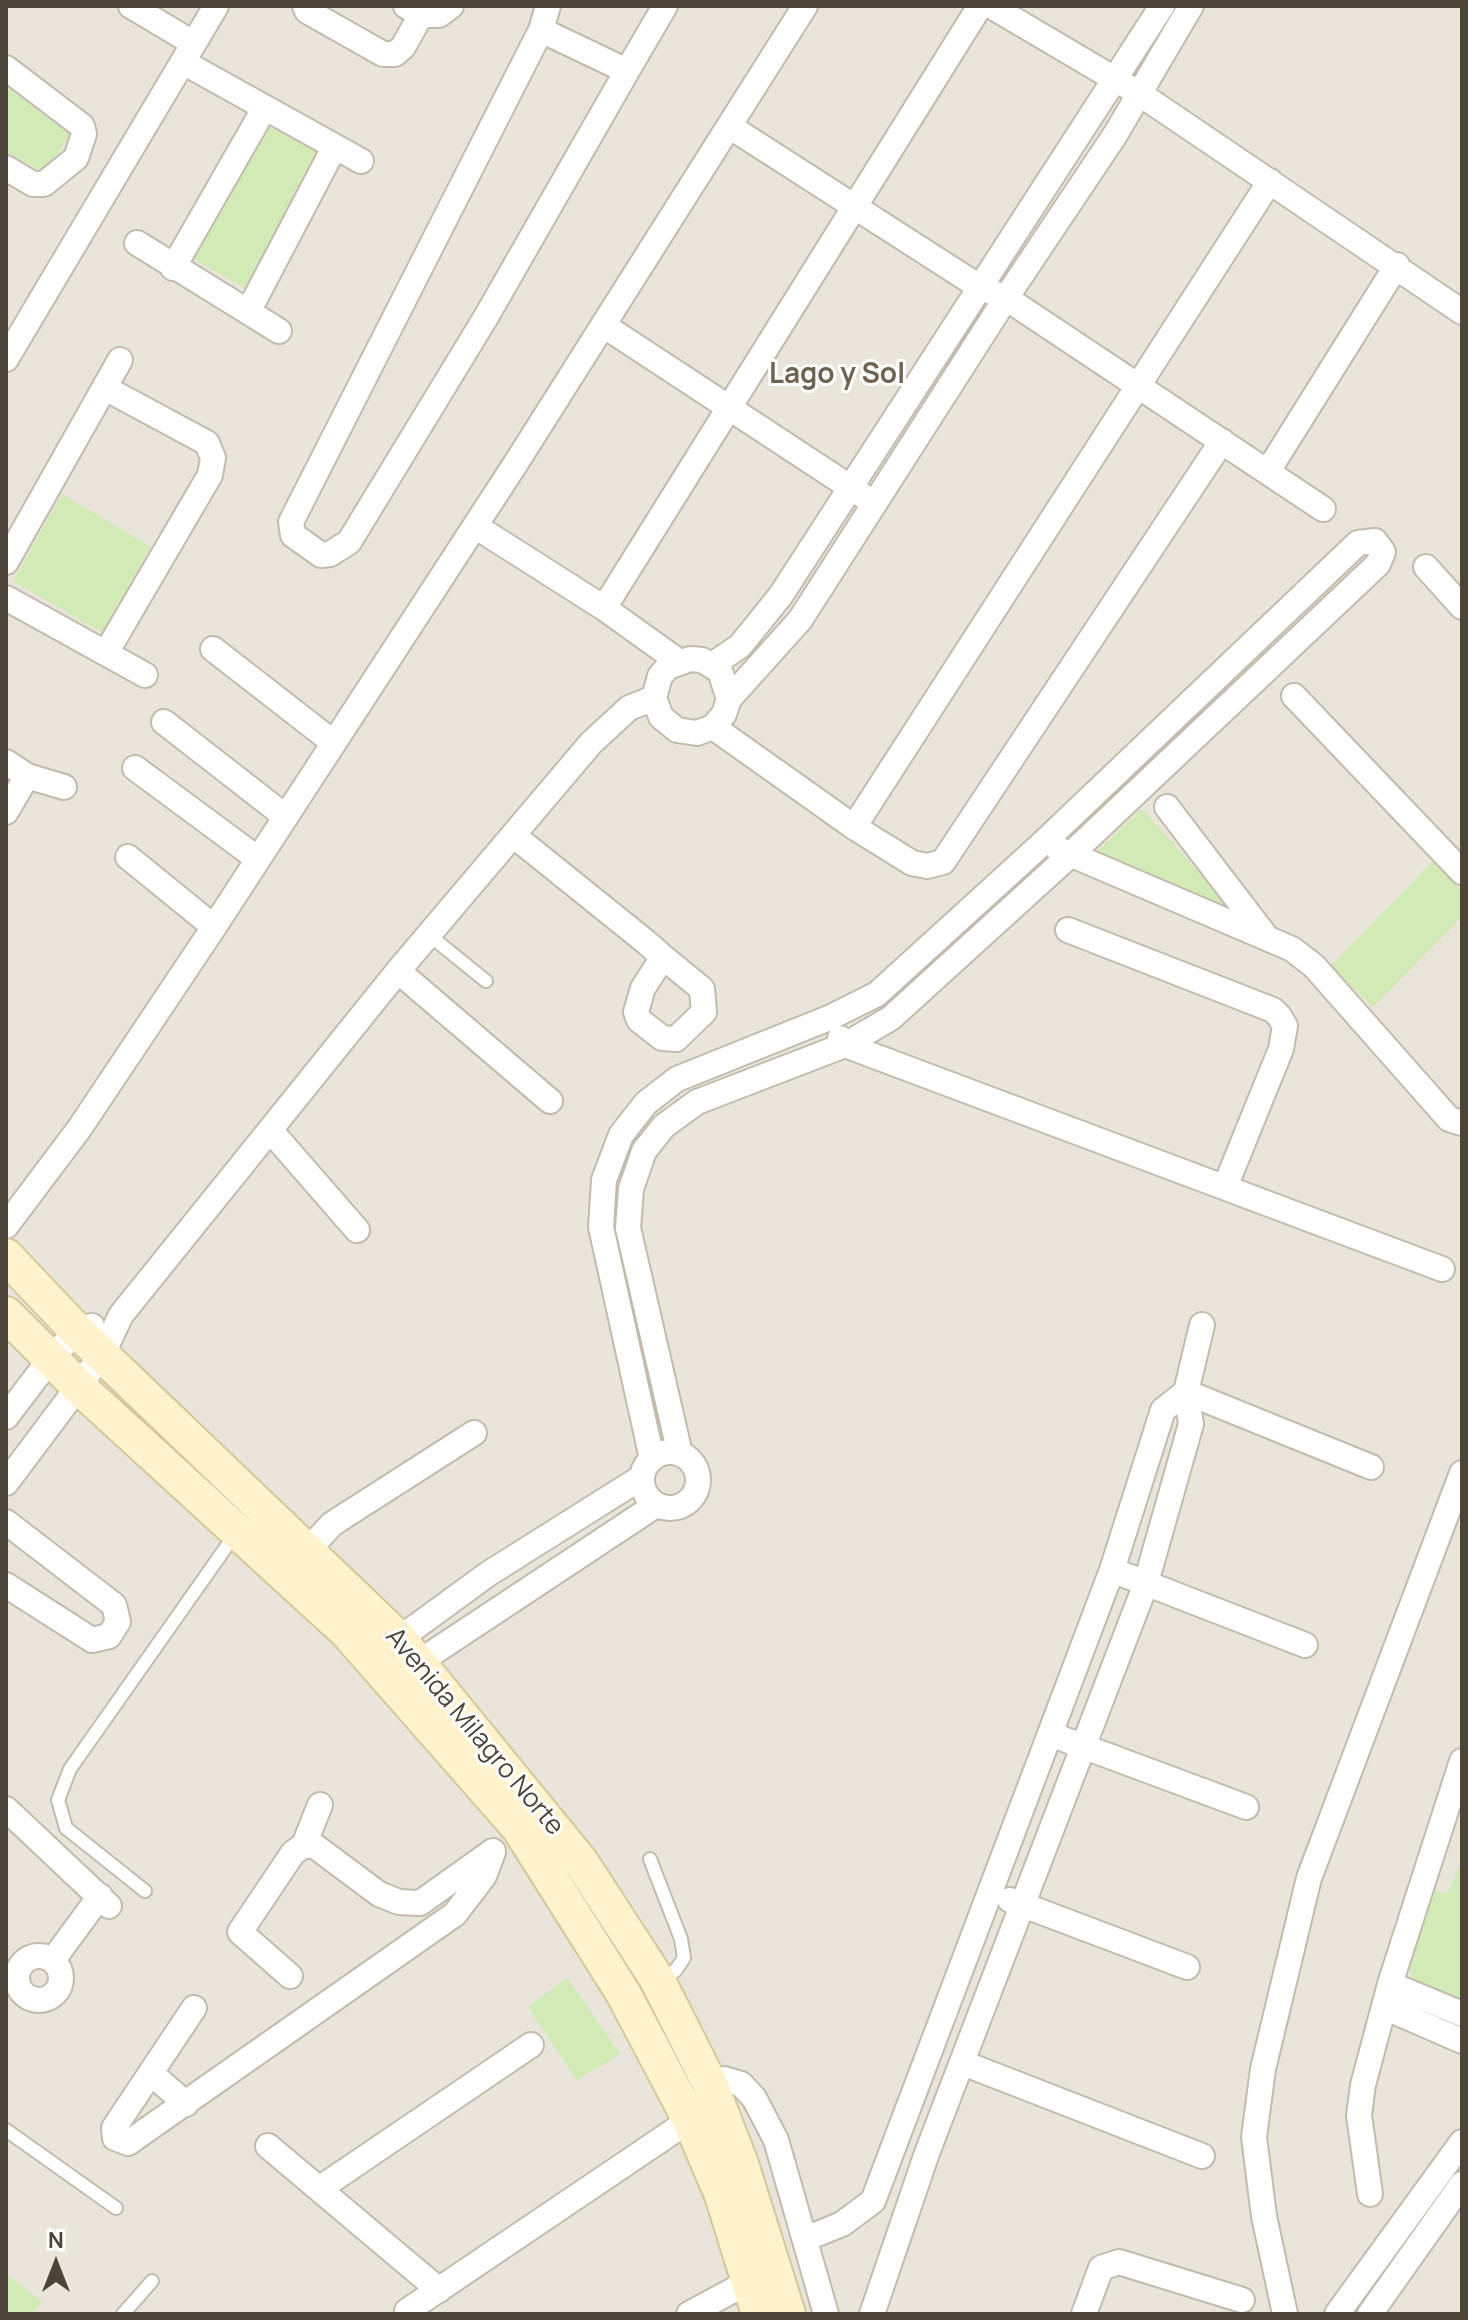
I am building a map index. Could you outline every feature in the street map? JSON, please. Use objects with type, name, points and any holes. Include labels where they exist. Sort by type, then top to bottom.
[{"type":"main road","name":"Avenida Milagro Norte","points":[[6,1256],[77,1331],[409,1650],[581,1862],[657,1979],[710,2084],[745,2177],[788,2314]]},
{"type":"main road","name":"Avenida Milagro Norte","points":[[6,1314],[78,1386],[238,1530],[380,1667],[519,1828],[623,1993],[690,2120],[722,2195],[759,2314]]},
{"type":"street","points":[[131,6],[264,109],[361,161]]},
{"type":"street","points":[[6,359],[216,6]]},
{"type":"street","points":[[305,6],[307,11],[383,54],[395,54],[403,47],[414,11],[439,15],[451,6]]},
{"type":"street","points":[[548,6],[541,30],[291,522],[293,535],[321,555],[330,554],[349,542],[486,317],[665,6]]},
{"type":"street","points":[[6,1226],[79,1129],[214,927],[475,526],[805,6]]},
{"type":"street","points":[[604,608],[980,6]]},
{"type":"street","points":[[991,6],[1140,94],[1397,265],[1462,312]]},
{"type":"street","points":[[712,665],[740,646],[781,595],[978,286],[1162,6]]},
{"type":"street","points":[[729,699],[725,679],[712,665],[702,660],[678,661],[660,676],[654,698],[661,717],[677,730],[697,733],[713,727],[724,714],[729,699],[800,620],[1140,94],[1191,6]]},
{"type":"street","points":[[541,30],[627,71]]},
{"type":"street","points":[[6,68],[82,126],[82,146],[76,158],[44,184],[33,184],[6,168]]},
{"type":"street","points":[[173,268],[264,109]]},
{"type":"street","points":[[729,126],[978,286],[1006,298],[1323,509]]},
{"type":"street","points":[[248,312],[334,148]]},
{"type":"street","points":[[76,158],[111,185]]},
{"type":"street","points":[[854,827],[1270,181]]},
{"type":"street","points":[[137,243],[279,331]]},
{"type":"street","points":[[1268,471],[1397,265]]},
{"type":"street","points":[[603,325],[875,504]]},
{"type":"street","points":[[6,562],[120,360]]},
{"type":"street","points":[[105,388],[207,443],[213,458],[210,475],[106,653]]},
{"type":"street","points":[[713,727],[854,827],[912,863],[927,866],[943,862],[1222,441]]},
{"type":"street","points":[[475,526],[604,608],[678,661]]},
{"type":"street","points":[[656,1505],[642,1488],[647,1468],[601,1227],[604,1180],[621,1135],[646,1103],[677,1079],[829,1018],[877,994],[1045,841],[1358,543],[1369,540],[1381,546],[1378,564],[1069,856],[891,1018],[845,1045],[697,1102],[664,1126],[644,1151],[631,1189],[628,1228],[680,1454]]},
{"type":"street","points":[[1426,567],[1462,607]]},
{"type":"street","points":[[6,598],[145,675]]},
{"type":"street","points":[[213,649],[334,743]]},
{"type":"street","points":[[1294,696],[1462,872]]},
{"type":"street","points":[[6,1483],[102,1355],[121,1315],[398,971],[612,721],[629,708],[654,698]]},
{"type":"street","points":[[164,722],[286,817]]},
{"type":"street","points":[[6,762],[27,776],[64,787]]},
{"type":"street","points":[[135,768],[258,859]]},
{"type":"street","points":[[6,812],[27,776]]},
{"type":"street","points":[[1167,807],[1266,936]]},
{"type":"street","points":[[513,835],[663,957]]},
{"type":"street","points":[[1045,841],[1069,856],[1292,949],[1314,966],[1449,1119],[1462,1123]]},
{"type":"street","points":[[128,857],[214,927]]},
{"type":"street","points":[[1068,930],[1273,1010],[1279,1016],[1285,1026],[1281,1049],[1225,1187]]},
{"type":"street","points":[[398,971],[550,1101]]},
{"type":"street","points":[[829,1018],[845,1045],[1442,1269]]},
{"type":"street","points":[[270,1130],[357,1230]]},
{"type":"street","points":[[6,1417],[51,1358],[77,1331],[121,1315]]},
{"type":"street","points":[[872,2314],[927,2153],[1145,1586],[1191,1424],[1186,1392],[1202,1325]]},
{"type":"street","points":[[1186,1392],[1371,1467]]},
{"type":"street","points":[[805,2239],[842,2224],[873,2201],[1112,1570],[1163,1410],[1186,1392]]},
{"type":"street","points":[[308,1550],[332,1524],[474,1433]]},
{"type":"street","points":[[662,1453],[680,1454],[692,1463],[697,1473],[694,1494],[677,1507],[656,1505],[409,1650],[488,1574],[647,1468],[662,1453]]},
{"type":"street","points":[[1285,2314],[1264,2216],[1254,2137],[1263,2069],[1309,1878],[1462,1473]]},
{"type":"street","points":[[6,1522],[114,1605],[118,1622],[109,1636],[92,1640],[6,1585]]},
{"type":"street","points":[[1112,1570],[1145,1586],[1305,1645]]},
{"type":"street","points":[[1050,1734],[1246,1807]]},
{"type":"street","points":[[1370,2194],[1359,2115],[1387,1995],[1460,1771]]},
{"type":"street","points":[[290,1976],[240,1932],[293,1853],[304,1845],[320,1805]]},
{"type":"street","points":[[6,1809],[104,1901],[53,1960]]},
{"type":"street","points":[[304,1845],[316,1847],[379,1894],[399,1902],[420,1903],[493,1852],[519,1828]]},
{"type":"street","points":[[194,2008],[114,2128],[115,2138],[128,2143],[455,1914],[484,1876],[493,1852]]},
{"type":"street","points":[[990,1891],[1187,1967]]},
{"type":"street","points":[[1387,1995],[1462,2014]]},
{"type":"street","points":[[1387,1995],[1462,2041]]},
{"type":"street","points":[[319,2189],[531,2045]]},
{"type":"street","points":[[963,2063],[1202,2156]]},
{"type":"street","points":[[151,2073],[186,2104]]},
{"type":"street","points":[[710,2084],[724,2079],[741,2084],[754,2098],[776,2140],[826,2314]]},
{"type":"street","points":[[407,2311],[690,2120]]},
{"type":"street","points":[[897,2139],[927,2153]]},
{"type":"street","points":[[1337,2314],[1462,2142]]},
{"type":"street","points":[[268,2146],[439,2290]]},
{"type":"street","points":[[1370,2314],[1462,2184]]},
{"type":"street","points":[[1084,2314],[1101,2268],[1119,2262],[1242,2300]]},
{"type":"street","points":[[689,2314],[750,2281]]},
{"type":"lane","points":[[429,935],[486,981]]},
{"type":"lane","points":[[145,1891],[66,1828],[58,1800],[70,1769],[221,1549],[238,1530]]},
{"type":"lane","points":[[650,1859],[681,1939],[684,1958],[675,1971],[657,1979]]},
{"type":"lane","points":[[6,2130],[116,2208]]},
{"type":"lane","points":[[123,2314],[152,2281]]},
{"type":"shaded area","points":[[6,6],[1462,6],[1462,2314],[6,2314]]},
{"type":"green space","points":[[6,86],[70,135],[45,173],[6,152]]},
{"type":"green space","points":[[270,127],[319,153],[245,288],[190,257]]},
{"type":"green space","points":[[62,494],[151,547],[103,633],[13,581]]},
{"type":"green space","points":[[1142,809],[1234,911],[1091,857]]},
{"type":"green space","points":[[1432,862],[1462,891],[1462,917],[1373,1007],[1331,966]]},
{"type":"green space","points":[[1459,1866],[1462,1867],[1462,2001],[1412,1979],[1408,1960],[1430,1888],[1447,1895]]},
{"type":"green space","points":[[567,1978],[620,2054],[577,2080],[528,2007]]},
{"type":"green space","points":[[7,2275],[42,2302],[32,2314],[6,2314]]},
{"type":"district","name":"Lago y Sol","points":[[837,375]]}]
